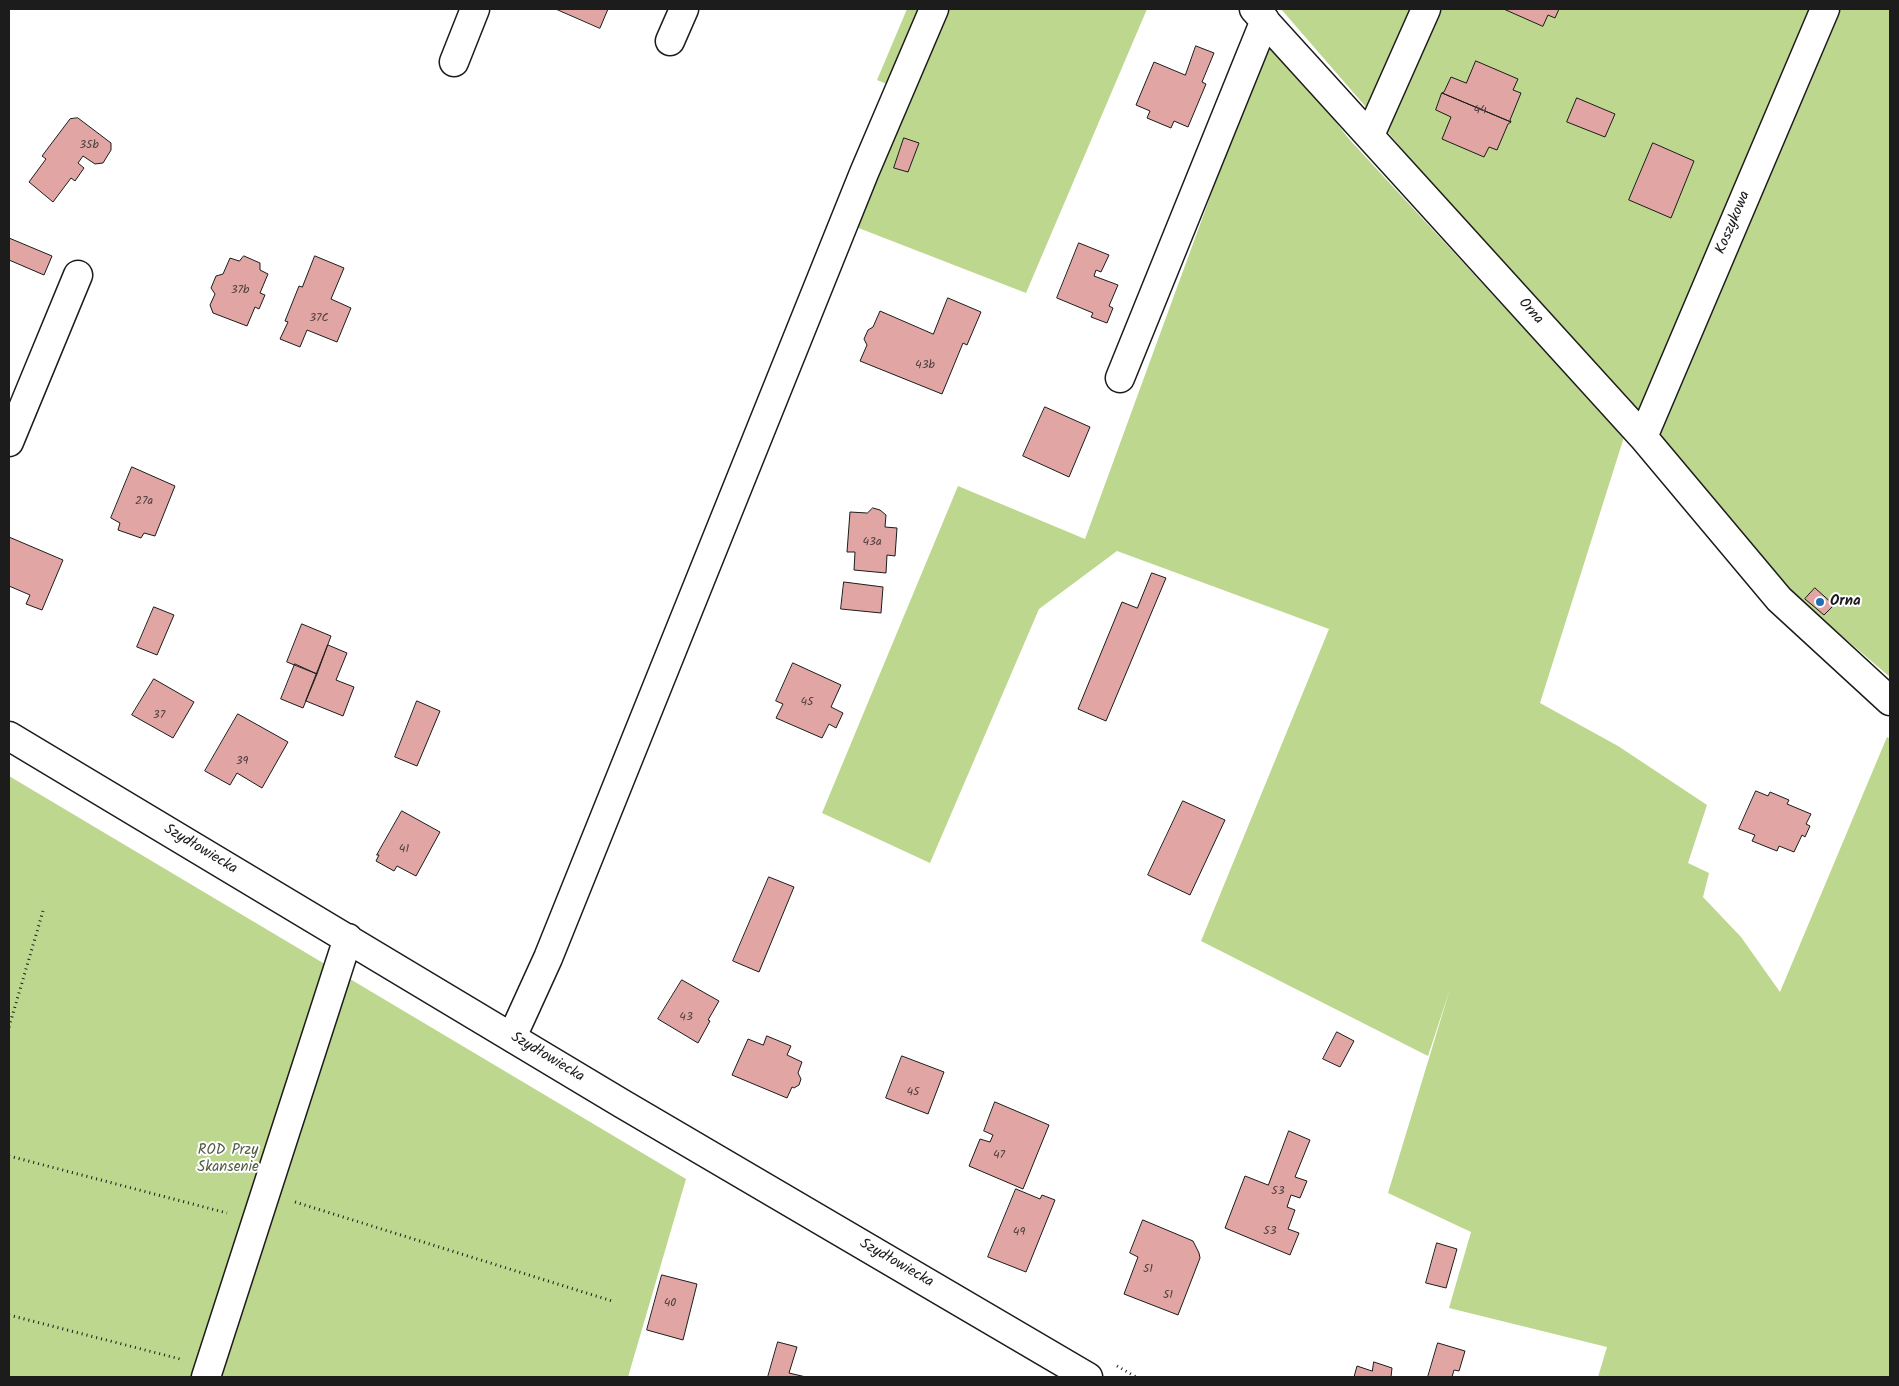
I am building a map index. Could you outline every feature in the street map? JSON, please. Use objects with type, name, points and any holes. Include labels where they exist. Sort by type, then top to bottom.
[{"type":"street","points":[[454,62],[475,9]]},
{"type":"street","points":[[670,41],[684,9]]},
{"type":"street","points":[[1370,135],[1426,9]]},
{"type":"street","name":"Koszykowa","points":[[1643,437],[1826,9]]},
{"type":"street","points":[[512,1037],[548,958],[853,200],[933,10]]},
{"type":"street","points":[[1120,378],[1260,15]]},
{"type":"street","name":"Orna","points":[[1260,15],[1643,437],[1780,599],[1890,701]]},
{"type":"street","points":[[9,442],[78,275]]},
{"type":"street","name":"Szydłowiecka","points":[[9,736],[512,1037],[1088,1377]]},
{"type":"street","points":[[208,1372],[348,938]]},
{"type":"path","points":[[9,1028],[43,911]]},
{"type":"path","points":[[9,1156],[257,1221]]},
{"type":"path","points":[[266,1193],[612,1301]]},
{"type":"path","points":[[9,1315],[208,1372]]},
{"type":"green space","points":[[907,9],[921,9],[889,85],[877,80]]},
{"type":"green space","points":[[945,9],[1147,9],[1026,293],[856,227]]},
{"type":"green space","points":[[1281,9],[1890,9],[1890,677],[1795,596],[1501,263]]},
{"type":"green space","points":[[1269,36],[1349,139],[1624,437],[1540,703],[1618,746],[1707,805],[1688,863],[1709,873],[1703,897],[1741,937],[1780,992],[1887,737],[1890,739],[1890,1377],[1598,1377],[1607,1347],[1449,1308],[1471,1232],[1388,1193],[1450,989],[1428,1056],[1201,941],[1329,629],[1117,551],[1039,609],[930,863],[822,813],[958,486],[1085,539]]},
{"type":"green space","name":"ROD Przy Skansenie","points":[[9,776],[686,1179],[628,1377],[9,1377]]},
{"type":"building","points":[[556,9],[608,9],[600,28]]},
{"type":"building","points":[[1504,9],[1559,9],[1555,18],[1548,15],[1543,26]]},
{"type":"building","points":[[1196,46],[1214,53],[1202,82],[1206,84],[1188,127],[1174,121],[1171,128],[1147,118],[1150,111],[1136,105],[1154,62],[1185,75]]},
{"type":"building","points":[[1476,61],[1518,79],[1513,90],[1521,93],[1510,120],[1511,122],[1442,93],[1451,77],[1466,83]]},
{"type":"building","points":[[1442,93],[1511,122],[1508,124],[1497,150],[1489,147],[1484,157],[1442,139],[1451,117],[1436,110]]},
{"type":"building","points":[[1577,98],[1615,114],[1605,137],[1567,122]]},
{"type":"building","points":[[78,118],[111,143],[111,150],[103,163],[95,164],[83,156],[78,163],[84,168],[75,181],[71,178],[53,202],[29,182],[46,159],[42,156],[70,119]]},
{"type":"building","points":[[904,138],[919,143],[908,172],[894,168]]},
{"type":"building","points":[[1653,143],[1694,161],[1671,218],[1629,200]]},
{"type":"building","points":[[9,238],[52,256],[44,275],[9,260]]},
{"type":"building","points":[[1079,243],[1109,255],[1101,272],[1096,270],[1094,276],[1118,285],[1109,306],[1113,308],[1107,323],[1091,317],[1093,313],[1057,298]]},
{"type":"building","points":[[244,256],[260,263],[260,270],[268,274],[260,293],[265,295],[259,309],[255,307],[247,326],[213,313],[210,305],[215,294],[211,288],[216,276],[223,274],[230,258],[239,261]]},
{"type":"building","points":[[315,256],[344,268],[331,299],[351,308],[337,342],[307,330],[300,347],[280,339],[288,322],[285,321],[299,286],[302,287]]},
{"type":"building","points":[[948,298],[981,312],[967,345],[963,343],[942,394],[860,361],[867,345],[864,339],[868,330],[873,327],[880,311],[933,334]]},
{"type":"building","points":[[1045,407],[1090,427],[1069,477],[1023,456]]},
{"type":"building","points":[[132,467],[175,486],[155,536],[144,533],[141,538],[118,530],[120,523],[111,518]]},
{"type":"building","points":[[873,508],[880,510],[886,515],[885,527],[897,528],[895,556],[887,555],[886,573],[854,570],[855,552],[847,552],[850,512],[867,513]]},
{"type":"building","points":[[9,537],[63,560],[42,610],[26,604],[30,595],[9,586]]},
{"type":"building","points":[[1152,573],[1166,578],[1106,721],[1078,709],[1122,602],[1137,608]]},
{"type":"building","points":[[844,582],[883,587],[881,613],[841,609]]},
{"type":"building","name":"Orna","points":[[1815,588],[1834,605],[1824,615],[1805,599]]},
{"type":"building","points":[[154,607],[174,615],[157,655],[137,647]]},
{"type":"building","points":[[302,624],[331,636],[317,674],[287,662]]},
{"type":"building","points":[[328,645],[347,653],[336,680],[354,687],[343,716],[306,701]]},
{"type":"building","points":[[793,663],[841,685],[831,707],[843,713],[836,728],[829,724],[822,738],[776,718],[783,704],[776,701]]},
{"type":"building","points":[[295,664],[317,674],[303,708],[281,699]]},
{"type":"building","points":[[154,679],[194,702],[173,738],[132,715]]},
{"type":"building","points":[[417,701],[440,711],[417,766],[395,757]]},
{"type":"building","points":[[238,714],[288,742],[262,788],[237,773],[230,785],[205,771]]},
{"type":"building","points":[[1756,791],[1768,796],[1770,792],[1789,800],[1787,804],[1811,814],[1806,824],[1810,826],[1805,837],[1802,835],[1794,852],[1779,846],[1777,851],[1752,841],[1755,835],[1739,829]]},
{"type":"building","points":[[1183,801],[1225,820],[1190,895],[1148,875]]},
{"type":"building","points":[[402,811],[440,832],[416,876],[397,866],[394,871],[376,861],[379,855],[377,855]]},
{"type":"building","points":[[769,877],[794,887],[759,972],[733,961]]},
{"type":"building","points":[[682,980],[719,1001],[698,1043],[658,1019]]},
{"type":"building","points":[[1337,1032],[1354,1041],[1340,1067],[1323,1059]]},
{"type":"building","points":[[767,1036],[791,1046],[787,1055],[802,1062],[798,1073],[801,1079],[799,1085],[794,1088],[792,1087],[787,1098],[732,1075],[748,1039],[763,1045]]},
{"type":"building","points":[[902,1056],[944,1072],[928,1114],[886,1098]]},
{"type":"building","points":[[995,1102],[1049,1125],[1023,1189],[969,1166],[980,1139],[990,1142],[993,1135],[984,1131]]},
{"type":"building","points":[[1289,1131],[1310,1140],[1295,1177],[1307,1181],[1300,1198],[1291,1195],[1287,1207],[1295,1210],[1288,1229],[1299,1233],[1290,1255],[1225,1228],[1245,1176],[1268,1185]]},
{"type":"building","points":[[1016,1189],[1040,1199],[1042,1195],[1055,1200],[1026,1272],[988,1257]]},
{"type":"building","points":[[1143,1220],[1193,1241],[1199,1253],[1200,1258],[1178,1315],[1124,1294],[1138,1257],[1130,1253]]},
{"type":"building","points":[[1437,1243],[1457,1249],[1446,1288],[1426,1283]]},
{"type":"building","points":[[662,1275],[697,1284],[683,1340],[647,1330]]},
{"type":"building","points":[[778,1342],[797,1347],[789,1373],[806,1377],[768,1377]]},
{"type":"building","points":[[1438,1343],[1465,1351],[1459,1371],[1454,1370],[1452,1377],[1428,1377]]},
{"type":"building","points":[[1374,1362],[1392,1368],[1391,1377],[1354,1377],[1357,1366],[1372,1371]]},
{"type":"place","name":"Orna","points":[[1820,602]]}]
